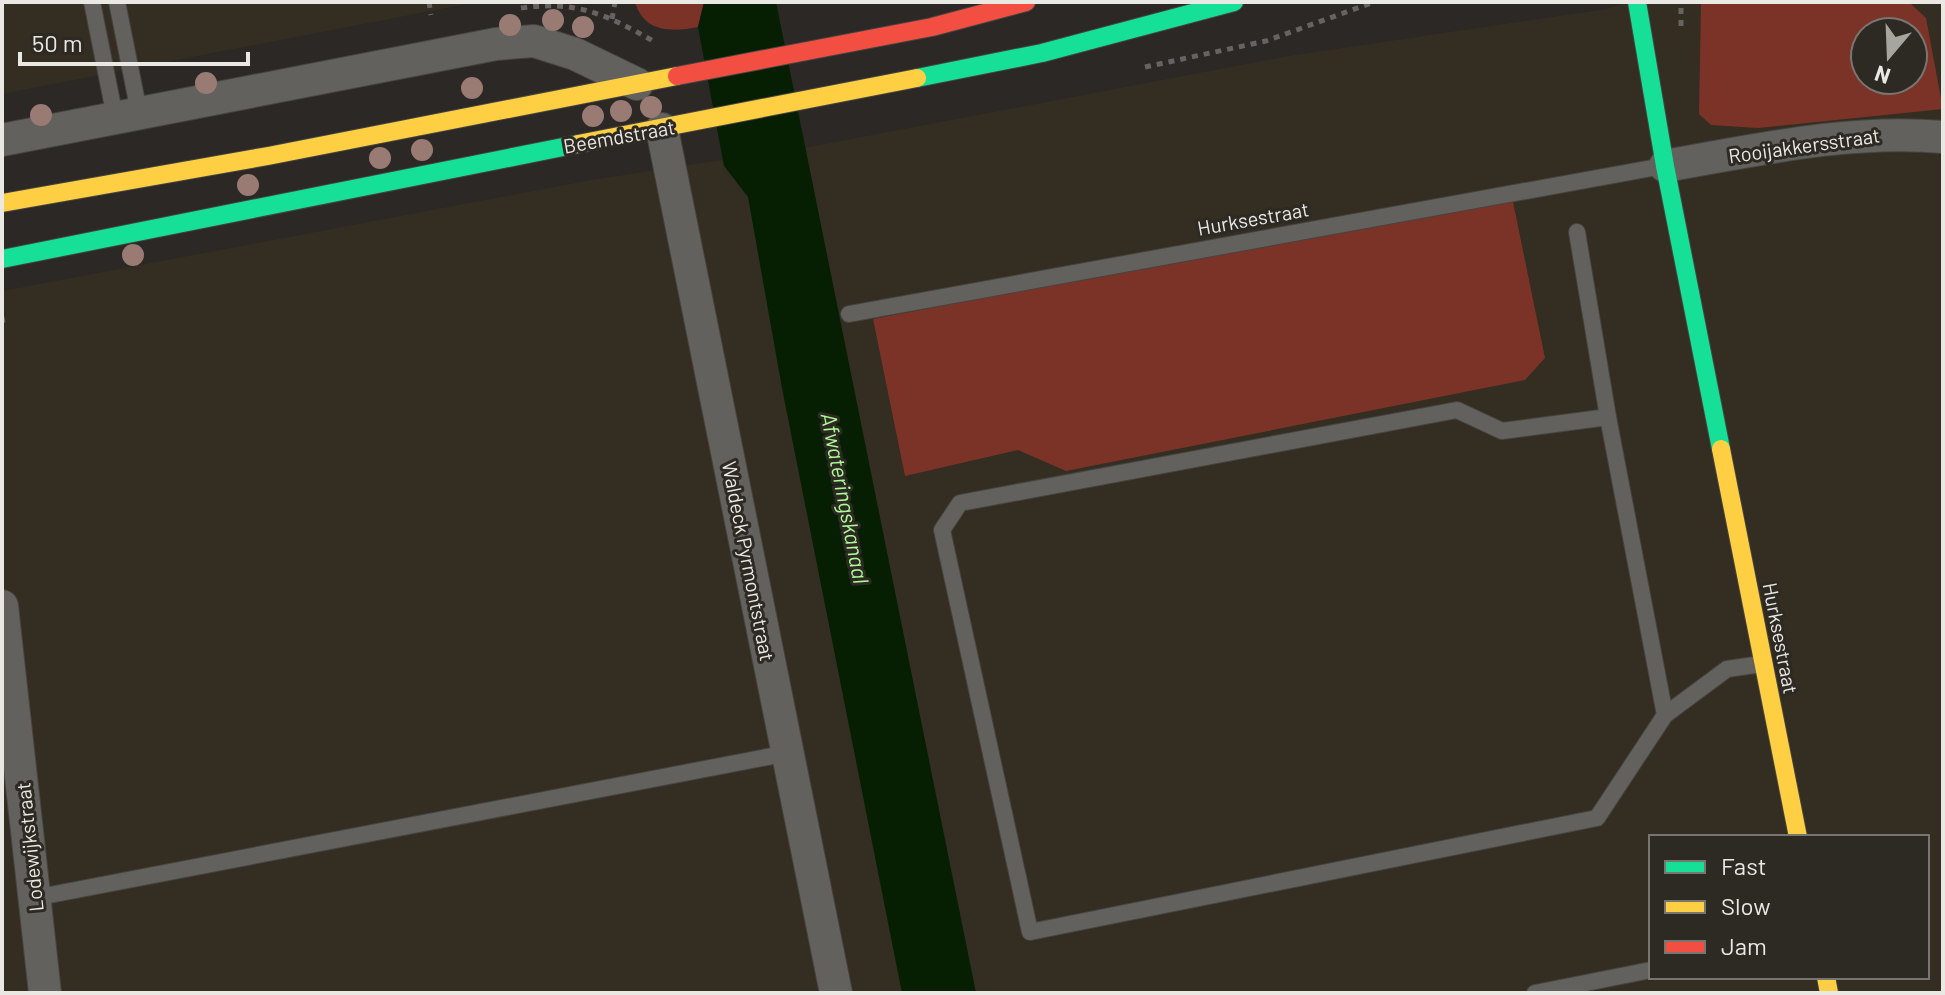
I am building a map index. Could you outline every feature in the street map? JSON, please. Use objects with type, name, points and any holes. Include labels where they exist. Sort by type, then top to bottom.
[{"type":"main road","points":[[2,203],[268,156],[932,27],[1026,2]]},
{"type":"main road","name":"Beemdstraat","points":[[2,259],[473,163],[662,129],[1042,53],[1234,2]]},
{"type":"main road","name":"Hurksestraat","points":[[1637,2],[1665,166],[1798,835]]},
{"type":"street","points":[[2,140],[496,44],[534,41],[575,54],[637,84]]},
{"type":"street","name":"Waldeck Pyrmontstraat","points":[[662,129],[836,993]]},
{"type":"street","name":"Rooijakkersstraat","points":[[1665,166],[1809,140],[1898,133],[1943,137]]},
{"type":"street","name":"Lodewijkstraat","points":[[2,606],[45,993]]},
{"type":"lane","points":[[92,2],[127,114]]},
{"type":"lane","points":[[117,2],[127,114]]},
{"type":"lane","name":"Hurksestraat","points":[[849,314],[1665,166]]},
{"type":"lane","points":[[1577,232],[1608,417],[1665,715]]},
{"type":"lane","points":[[1608,417],[1502,431],[1457,410],[960,503],[942,530],[1030,932],[1597,818],[1665,715],[1727,669],[1764,664]]},
{"type":"lane","points":[[34,898],[788,753]]},
{"type":"lane","points":[[1535,993],[1649,970]]},
{"type":"path","points":[[429,2],[431,15]]},
{"type":"path","points":[[612,19],[615,2]]},
{"type":"path","points":[[579,5],[658,44]]},
{"type":"shaded area","points":[[2,2],[477,2],[2,94]]},
{"type":"shaded area","points":[[635,2],[704,2],[698,27],[678,30],[652,25],[639,12]]},
{"type":"shaded area","points":[[1627,2],[1943,2],[1943,993],[2,993],[2,291],[591,180],[814,146],[1288,56],[1606,9]]},
{"type":"shaded area","points":[[1701,2],[1909,2],[1924,16],[1849,16],[1849,96],[1929,96],[1929,34],[1943,109],[1758,128],[1711,125],[1699,114]]},
{"type":"shaded area","points":[[1512,197],[1545,358],[1525,380],[1066,471],[1018,450],[905,476],[873,319]]},
{"type":"water","name":"Afwateringskanaal","points":[[704,2],[776,2],[976,993],[902,993],[782,388],[748,197],[724,166],[698,27]]},
{"type":"traffic: fast","points":[[917,78],[1042,53],[1234,2]]},
{"type":"traffic: fast","points":[[1637,2],[1665,166],[1721,449]]},
{"type":"traffic: fast","points":[[2,259],[578,144]]},
{"type":"traffic: slow","points":[[2,203],[268,156],[677,76]]},
{"type":"traffic: slow","points":[[578,144],[917,78]]},
{"type":"traffic: slow","points":[[1721,449],[1798,835]]},
{"type":"traffic: slow","points":[[1826,979],[1829,993]]},
{"type":"traffic: jam","points":[[677,76],[932,27],[1026,2]]}]
